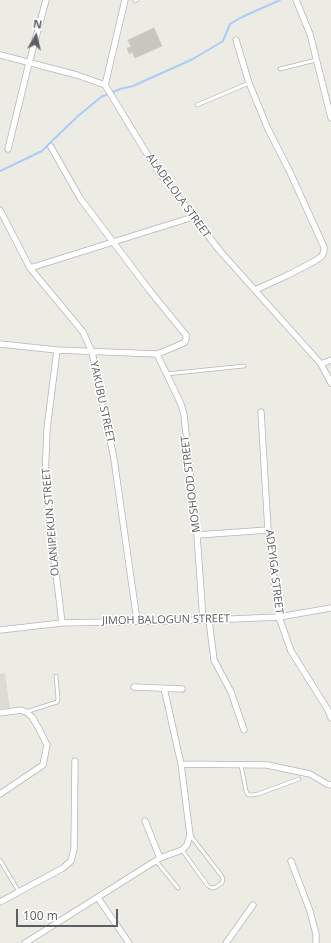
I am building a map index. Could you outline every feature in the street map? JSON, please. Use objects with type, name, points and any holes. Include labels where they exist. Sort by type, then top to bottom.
[{"type":"street","points":[[8,149],[46,0]]},
{"type":"street","points":[[0,55],[77,75],[105,86],[125,0]]},
{"type":"street","points":[[296,0],[310,34],[331,118]]},
{"type":"street","points":[[236,40],[250,83],[268,129],[290,170],[324,247],[322,256],[315,261],[255,290]]},
{"type":"street","name":"ALADELOLA STREET","points":[[105,86],[155,167],[193,217],[220,251],[321,364],[331,383]]},
{"type":"street","points":[[0,344],[57,350],[157,354],[185,342],[186,335],[80,198],[51,147]]},
{"type":"street","name":"YAKUBU STREET","points":[[0,210],[30,268],[83,332],[92,352],[114,459],[136,621]]},
{"type":"street","points":[[30,268],[114,243],[193,217]]},
{"type":"street","name":"OLANIPEKUN STREET","points":[[57,350],[47,429],[45,480],[62,623]]},
{"type":"street","name":"MOSHOOD STREET","points":[[157,354],[181,404],[184,415],[206,620],[214,660],[231,692],[244,730]]},
{"type":"street","points":[[321,364],[331,360]]},
{"type":"street","name":"ADEYIGA STREET","points":[[261,412],[268,530],[279,617],[291,651],[328,710],[331,718]]},
{"type":"street","points":[[197,535],[268,530]]},
{"type":"street","name":"JIMOH BALOGUN STREET","points":[[0,630],[62,623],[279,617],[331,608]]},
{"type":"street","points":[[134,687],[182,689]]},
{"type":"street","points":[[25,943],[158,860],[182,850],[187,845],[190,835],[181,764],[164,688]]},
{"type":"street","points":[[0,713],[20,710],[26,712],[38,727],[47,745],[42,765],[0,794]]},
{"type":"street","points":[[0,902],[63,868],[71,861],[74,842],[75,761]]},
{"type":"street","points":[[181,764],[267,765],[289,768],[310,774],[331,785]]},
{"type":"street","points":[[145,821],[158,860]]},
{"type":"street","points":[[291,861],[310,911],[316,934],[316,943]]},
{"type":"street","points":[[98,898],[128,943]]},
{"type":"street","points":[[226,943],[253,905]]},
{"type":"lane","points":[[280,69],[316,60]]},
{"type":"lane","points":[[197,106],[250,83]]},
{"type":"lane","points":[[166,374],[244,366]]},
{"type":"lane","points":[[26,712],[57,702],[56,676]]},
{"type":"lane","points":[[241,765],[248,795],[258,794],[299,779]]},
{"type":"lane","points":[[182,850],[208,886],[212,888],[222,883],[223,879],[221,875],[190,835]]},
{"type":"lane","points":[[0,860],[18,892]]},
{"type":"lane","points":[[158,860],[178,888]]},
{"type":"shaded area","points":[[5,673],[10,708],[0,709],[0,674]]},
{"type":"building","points":[[154,28],[162,46],[135,58],[132,52],[129,54],[127,48],[131,47],[128,40]]},
{"type":"waterway","points":[[0,171],[42,151],[78,116],[101,97],[120,89],[133,86],[193,59],[223,41],[230,24],[280,0]]}]
